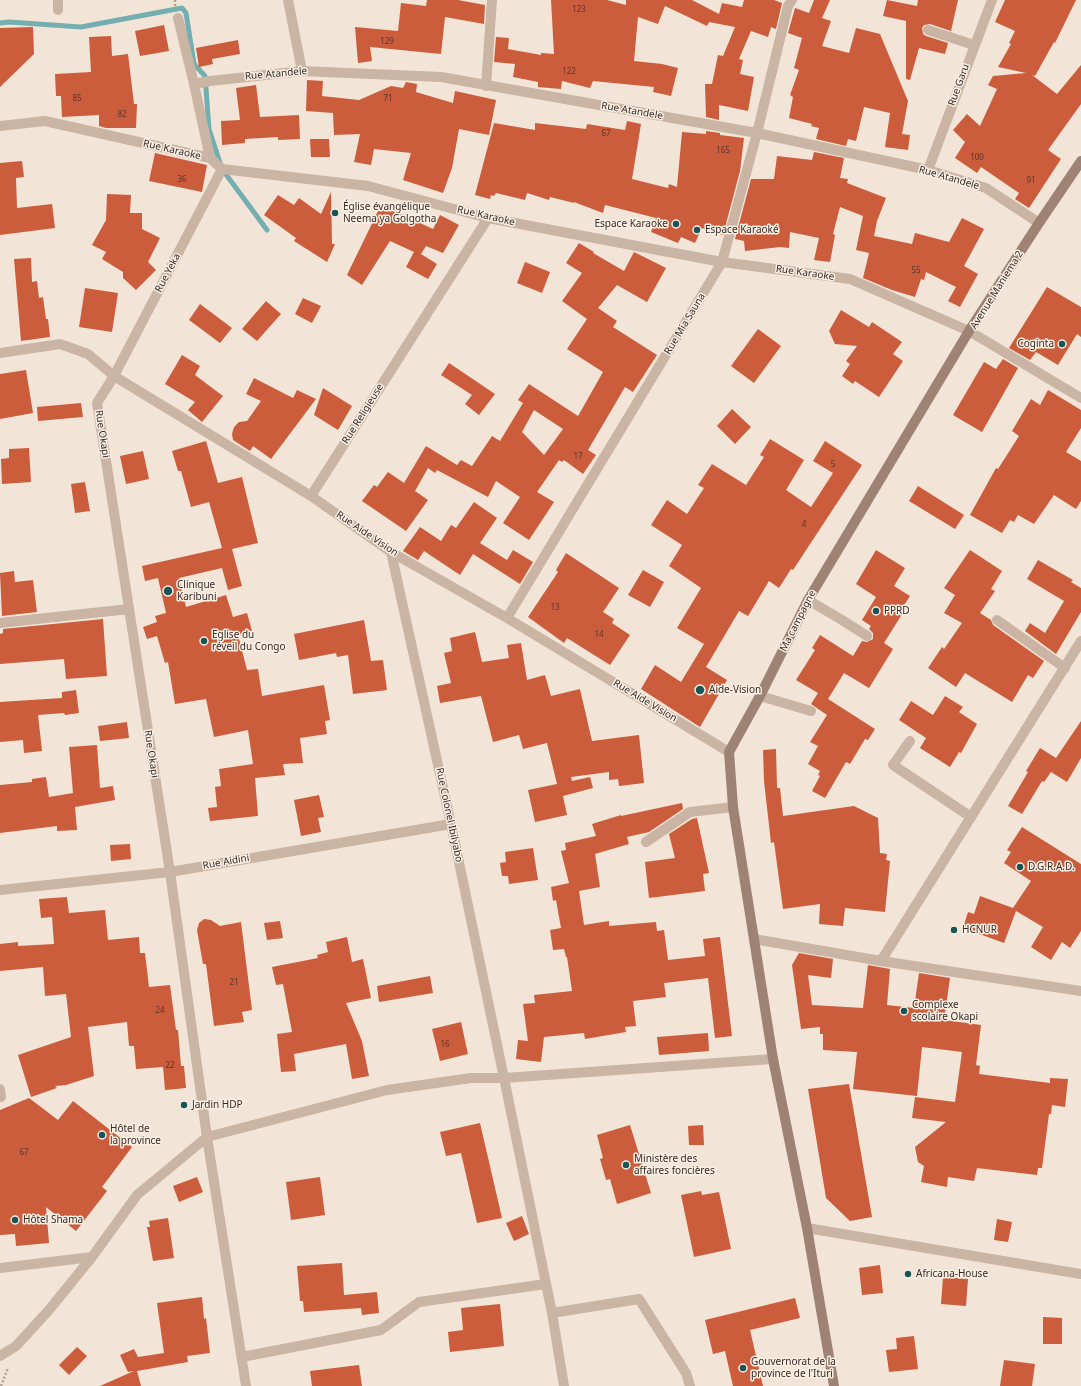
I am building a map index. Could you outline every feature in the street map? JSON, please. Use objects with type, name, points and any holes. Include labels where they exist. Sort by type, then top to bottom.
[{"type":"street","points":[[288,0],[302,71]]},
{"type":"street","points":[[486,86],[492,0]]},
{"type":"street","name":"Rue Mia Sauna","points":[[507,618],[722,262],[757,133],[788,6],[792,0]]},
{"type":"street","name":"Rue Garu","points":[[928,170],[992,0]]},
{"type":"street","points":[[178,18],[202,82],[210,158]]},
{"type":"street","points":[[928,30],[974,45]]},
{"type":"street","name":"Rue Atandele","points":[[202,82],[302,71],[441,77],[757,133],[928,170],[986,188],[1039,223]]},
{"type":"street","name":"Rue Karaoke","points":[[0,126],[45,121],[210,158],[222,169],[368,186],[488,218],[722,262],[850,279],[969,331]]},
{"type":"street","name":"Avenue Maniema 2","points":[[1081,161],[969,331],[1081,398]]},
{"type":"street","name":"Rue Yeka","points":[[114,376],[222,169]]},
{"type":"street","name":"Rue Religieuse","points":[[311,496],[488,218]]},
{"type":"street","name":"Ma campagne","points":[[730,752],[808,600],[969,331]]},
{"type":"street","name":"Rue Aide Vision","points":[[0,353],[60,344],[88,354],[114,376],[311,496],[391,552],[507,618],[730,752]]},
{"type":"street","name":"Rue Okapi","points":[[114,376],[97,403],[170,872],[207,1137],[246,1386]]},
{"type":"street","name":"Rue Colonel Ibilyabo","points":[[391,552],[451,824],[504,1078],[552,1313],[564,1386]]},
{"type":"street","points":[[808,600],[866,636]]},
{"type":"street","points":[[0,622],[129,609]]},
{"type":"street","points":[[997,620],[1065,668]]},
{"type":"street","points":[[881,961],[1081,641]]},
{"type":"street","points":[[760,696],[811,711]]},
{"type":"street","points":[[910,741],[893,765],[971,817]]},
{"type":"street","points":[[730,752],[733,807],[773,1059],[806,1228],[834,1386]]},
{"type":"street","points":[[646,842],[690,812],[733,807]]},
{"type":"street","name":"Rue Aidini","points":[[0,890],[170,872],[451,824]]},
{"type":"street","points":[[754,939],[881,961],[1081,991]]},
{"type":"street","points":[[0,1356],[16,1346],[44,1316],[92,1257],[137,1195],[207,1137],[387,1090],[471,1078],[504,1078],[773,1059]]},
{"type":"street","points":[[806,1228],[1081,1274]]},
{"type":"street","points":[[0,1268],[92,1257]]},
{"type":"street","points":[[242,1357],[381,1330],[419,1302],[546,1284]]},
{"type":"street","points":[[552,1313],[639,1299],[686,1373],[690,1386]]},
{"type":"building","points":[[427,0],[458,0],[485,5],[484,24],[445,17],[441,54],[370,47],[372,61],[358,63],[355,27],[398,31],[401,3],[426,6]]},
{"type":"building","points":[[551,0],[607,0],[626,5],[626,0],[692,0],[719,14],[722,3],[742,7],[744,0],[774,0],[782,3],[776,29],[771,27],[768,37],[751,31],[739,59],[743,60],[740,74],[754,77],[748,111],[719,105],[719,120],[706,117],[705,84],[712,84],[718,55],[723,56],[735,27],[709,22],[707,26],[665,6],[658,24],[638,17],[634,61],[662,64],[678,68],[671,96],[653,92],[654,87],[593,81],[590,88],[562,81],[561,89],[538,87],[538,82],[513,77],[515,64],[494,62],[496,37],[509,38],[508,49],[541,55],[541,53],[554,54]]},
{"type":"building","points":[[814,0],[830,0],[822,18],[831,21],[822,46],[849,53],[856,28],[880,34],[908,101],[902,134],[910,135],[908,150],[885,147],[890,113],[864,107],[856,141],[848,139],[846,146],[816,139],[819,128],[811,126],[812,124],[789,118],[793,97],[790,95],[799,70],[794,68],[802,38],[788,33],[795,8],[809,13]]},
{"type":"building","points":[[887,0],[917,6],[918,0],[958,0],[951,31],[930,24],[924,25],[922,28],[923,34],[926,36],[948,43],[945,54],[919,48],[910,80],[906,79],[906,21],[883,16]]},
{"type":"building","points":[[1005,0],[1076,0],[1055,43],[1054,42],[1035,76],[1032,75],[1057,94],[1081,65],[1081,104],[1048,150],[1061,159],[1029,208],[1015,199],[1019,193],[981,167],[977,173],[955,158],[965,142],[953,130],[967,114],[980,126],[997,89],[988,85],[993,76],[1026,73],[998,67],[1011,44],[1009,43],[1015,31],[995,22]]},
{"type":"building","points":[[164,25],[169,51],[140,56],[135,31]]},
{"type":"building","points":[[33,27],[34,54],[0,87],[0,28]]},
{"type":"building","points":[[111,36],[112,56],[128,54],[134,104],[137,104],[136,128],[106,128],[99,126],[99,115],[62,117],[61,96],[56,96],[55,74],[91,72],[89,37]]},
{"type":"building","points":[[238,40],[240,54],[212,59],[213,64],[199,67],[196,48]]},
{"type":"building","points":[[307,80],[323,81],[322,96],[359,100],[391,86],[403,88],[406,82],[417,84],[416,92],[453,103],[455,91],[496,100],[489,135],[459,129],[452,168],[443,193],[403,180],[411,153],[374,149],[371,165],[354,162],[360,134],[334,135],[333,113],[306,111]]},
{"type":"building","points":[[256,85],[260,117],[299,115],[300,139],[278,140],[278,137],[245,139],[245,143],[222,145],[221,121],[240,120],[236,88]]},
{"type":"building","points":[[627,121],[641,124],[632,179],[668,188],[669,184],[677,187],[682,132],[706,134],[706,131],[720,133],[720,135],[744,138],[740,171],[723,235],[702,228],[695,243],[681,237],[678,243],[651,232],[656,218],[605,205],[603,213],[574,202],[550,197],[549,200],[527,193],[525,200],[496,193],[494,196],[491,195],[490,199],[475,195],[494,123],[535,130],[535,123],[586,129],[587,124],[625,130]]},
{"type":"building","points":[[310,139],[329,139],[330,157],[311,157]]},
{"type":"building","points":[[814,152],[844,158],[840,178],[848,179],[847,183],[886,198],[877,221],[874,236],[912,244],[915,233],[949,242],[962,218],[984,229],[964,266],[978,274],[960,307],[948,301],[956,287],[926,272],[924,280],[921,279],[915,297],[892,290],[863,278],[869,253],[856,250],[863,216],[840,207],[833,234],[835,235],[830,262],[814,260],[819,238],[790,232],[789,248],[780,247],[745,251],[744,241],[735,239],[751,179],[774,179],[777,156],[812,160]]},
{"type":"building","points":[[155,153],[207,165],[202,192],[149,181]]},
{"type":"building","points":[[22,161],[24,177],[16,178],[17,208],[52,204],[55,228],[0,235],[0,163]]},
{"type":"building","points":[[331,192],[332,244],[335,244],[327,262],[294,241],[296,238],[264,215],[278,195],[294,205],[299,198],[321,214]]},
{"type":"building","points":[[107,194],[131,195],[130,213],[142,213],[142,229],[160,238],[148,262],[156,270],[136,290],[123,278],[123,272],[102,259],[106,252],[92,245],[106,220]]},
{"type":"building","points":[[381,205],[433,229],[440,215],[459,225],[443,253],[426,246],[421,254],[437,264],[428,279],[406,267],[414,252],[390,241],[362,285],[347,275]]},
{"type":"building","points":[[579,243],[624,271],[634,252],[666,268],[647,302],[617,285],[598,308],[617,321],[613,327],[657,355],[633,392],[625,387],[588,450],[596,455],[583,474],[564,460],[562,462],[559,460],[537,492],[554,502],[529,540],[503,523],[520,497],[496,481],[488,497],[437,470],[435,473],[428,468],[415,491],[428,500],[406,531],[362,501],[374,485],[377,487],[388,472],[404,483],[426,446],[457,465],[461,460],[472,466],[492,436],[500,441],[523,403],[518,400],[529,384],[578,416],[603,372],[567,349],[587,319],[562,301],[582,273],[566,263]],"holes":[[[534,410],[563,429],[544,455],[522,432]]]},
{"type":"building","points":[[31,258],[32,282],[37,281],[39,298],[43,297],[50,337],[21,341],[14,259]]},
{"type":"building","points":[[525,262],[550,272],[542,293],[517,283]]},
{"type":"building","points":[[1047,287],[1081,307],[1081,337],[1077,334],[1058,365],[1036,352],[1030,360],[1009,348]]},
{"type":"building","points":[[85,288],[118,293],[112,332],[79,327]]},
{"type":"building","points":[[303,298],[321,306],[312,323],[295,314]]},
{"type":"building","points":[[266,301],[281,314],[257,341],[242,329]]},
{"type":"building","points":[[200,304],[232,328],[220,343],[189,320]]},
{"type":"building","points":[[841,310],[869,327],[872,322],[902,342],[893,354],[903,361],[879,397],[855,381],[853,384],[842,376],[850,364],[846,361],[857,346],[835,344],[829,331]]},
{"type":"building","points":[[758,329],[781,346],[754,383],[731,366]]},
{"type":"building","points":[[182,355],[200,366],[195,375],[223,396],[202,422],[188,410],[195,402],[165,384]]},
{"type":"building","points":[[1003,359],[1018,368],[982,432],[953,415],[984,362],[996,369]]},
{"type":"building","points":[[449,363],[495,394],[479,415],[465,404],[472,395],[441,375]]},
{"type":"building","points":[[26,370],[33,413],[0,419],[0,374]]},
{"type":"building","points":[[254,378],[293,398],[297,390],[316,399],[271,459],[253,446],[250,451],[233,440],[232,434],[234,427],[239,422],[247,421],[261,401],[246,394]]},
{"type":"building","points":[[323,388],[352,406],[338,430],[314,415]]},
{"type":"building","points":[[1048,390],[1081,410],[1081,428],[1066,452],[1081,461],[1081,501],[1076,509],[1054,495],[1034,524],[1018,515],[1014,522],[1010,520],[1002,533],[970,515],[996,468],[998,469],[1019,436],[1012,431],[1031,399],[1040,405]]},
{"type":"building","points":[[81,403],[83,417],[38,421],[37,407]]},
{"type":"building","points":[[732,409],[751,427],[735,444],[717,426]]},
{"type":"building","points":[[770,439],[804,460],[786,490],[811,507],[833,473],[813,461],[825,441],[862,465],[793,570],[791,569],[779,588],[769,581],[748,616],[739,611],[706,667],[727,680],[700,727],[641,689],[655,665],[681,682],[704,644],[677,628],[701,588],[669,566],[682,545],[651,525],[667,500],[687,514],[704,488],[698,485],[712,464],[746,485],[764,457],[760,455]]},
{"type":"building","points":[[206,441],[218,483],[242,477],[258,543],[232,549],[242,586],[228,590],[222,568],[179,578],[186,607],[226,595],[233,617],[247,613],[252,631],[238,635],[247,670],[258,669],[262,696],[324,685],[330,720],[325,721],[327,734],[300,738],[303,763],[283,764],[285,775],[255,778],[258,816],[210,821],[208,808],[217,807],[215,787],[221,786],[219,769],[253,764],[248,730],[214,737],[206,699],[175,704],[168,662],[165,663],[157,636],[147,639],[143,627],[157,622],[155,616],[166,613],[158,578],[145,581],[142,566],[222,548],[209,502],[191,507],[181,471],[178,471],[172,451]]},
{"type":"building","points":[[29,448],[31,482],[2,484],[1,459],[9,458],[9,449]]},
{"type":"building","points":[[143,451],[149,479],[126,484],[120,456]]},
{"type":"building","points":[[85,482],[90,511],[75,513],[71,484]]},
{"type":"building","points":[[918,486],[964,515],[955,529],[909,501]]},
{"type":"building","points":[[474,502],[497,518],[480,543],[507,560],[513,550],[533,562],[520,584],[473,554],[460,575],[424,551],[418,560],[403,551],[420,527],[441,541],[451,525],[456,528]]},
{"type":"building","points":[[876,550],[905,568],[894,586],[910,596],[901,610],[904,611],[884,643],[893,649],[869,688],[844,673],[828,699],[875,729],[868,740],[865,739],[850,764],[846,762],[825,798],[812,791],[820,776],[818,775],[820,771],[808,764],[818,746],[810,742],[827,715],[811,704],[818,693],[796,680],[815,650],[812,648],[820,635],[853,656],[862,641],[867,642],[873,639],[873,633],[869,629],[871,626],[862,620],[876,597],[856,584]]},
{"type":"building","points":[[970,550],[1002,571],[991,589],[995,591],[980,613],[991,620],[993,625],[1044,661],[1033,678],[1028,675],[1012,702],[965,673],[956,687],[928,668],[942,647],[944,649],[962,623],[944,613],[955,595],[944,588]]},
{"type":"building","points":[[566,553],[619,588],[603,612],[614,619],[612,623],[630,635],[610,665],[567,638],[564,643],[528,617],[558,572],[556,570]]},
{"type":"building","points":[[1038,560],[1073,580],[1071,582],[1081,588],[1081,612],[1056,654],[1025,631],[1030,623],[1045,633],[1064,601],[1027,579]]},
{"type":"building","points":[[643,570],[664,582],[650,607],[628,595]]},
{"type":"building","points":[[14,571],[15,582],[33,580],[37,612],[2,616],[0,573]]},
{"type":"building","points":[[103,619],[107,676],[66,679],[64,659],[0,664],[0,634],[3,633],[3,629]]},
{"type":"building","points":[[364,620],[371,661],[383,660],[387,690],[353,694],[348,655],[337,657],[336,653],[299,660],[294,634]]},
{"type":"building","points":[[475,632],[482,662],[509,658],[507,645],[521,643],[527,680],[545,675],[551,696],[580,689],[592,741],[639,735],[644,783],[619,786],[618,779],[609,780],[609,772],[571,777],[572,781],[590,777],[593,788],[563,796],[567,815],[535,822],[528,790],[557,784],[547,743],[523,749],[519,735],[493,742],[481,696],[440,703],[437,686],[451,683],[444,653],[452,651],[450,638]]},
{"type":"building","points":[[76,690],[79,713],[65,715],[64,713],[38,715],[42,751],[24,753],[23,740],[0,742],[0,702],[62,698],[62,692]]},
{"type":"building","points":[[945,696],[963,707],[959,712],[977,724],[961,753],[959,752],[950,767],[920,748],[926,738],[899,720],[911,701],[933,715]]},
{"type":"building","points":[[1081,721],[1081,758],[1067,782],[1051,772],[1044,782],[1042,781],[1022,814],[1008,806],[1040,748],[1056,758]]},
{"type":"building","points":[[127,722],[129,738],[100,741],[98,726]]},
{"type":"building","points":[[97,745],[100,788],[113,786],[115,800],[75,807],[77,830],[57,831],[57,826],[0,833],[0,785],[32,782],[32,779],[46,777],[49,797],[73,793],[69,747]]},
{"type":"building","points":[[776,749],[777,788],[780,788],[783,816],[854,806],[878,818],[880,853],[887,854],[886,860],[890,861],[885,912],[845,908],[843,926],[819,924],[820,904],[783,909],[774,842],[771,843],[764,781],[763,750]]},
{"type":"building","points":[[319,795],[324,817],[318,818],[321,832],[301,836],[294,800]]},
{"type":"building","points":[[682,803],[683,809],[649,832],[627,837],[629,844],[595,854],[600,887],[579,891],[584,925],[609,921],[609,926],[656,922],[657,931],[664,930],[668,960],[705,956],[703,939],[720,937],[732,1036],[715,1038],[708,978],[664,983],[666,997],[633,1001],[636,1026],[625,1027],[626,1032],[585,1039],[584,1033],[544,1037],[541,1062],[516,1059],[518,1040],[528,1041],[523,1004],[535,1003],[534,995],[572,991],[567,957],[564,949],[553,950],[550,930],[561,928],[556,900],[553,901],[551,887],[569,883],[561,851],[566,850],[565,843],[596,836],[592,824],[621,815]]},
{"type":"building","points":[[697,818],[709,873],[703,874],[705,891],[649,898],[645,862],[675,858],[669,834],[692,819]]},
{"type":"building","points":[[1022,827],[1081,864],[1081,931],[1070,948],[1062,942],[1051,960],[1031,947],[1043,927],[1016,911],[1004,943],[963,928],[968,912],[974,914],[980,896],[1013,908],[1031,881],[1004,863],[1011,852],[1007,850]]},
{"type":"building","points":[[130,844],[131,859],[111,861],[110,845]]},
{"type":"building","points":[[533,848],[538,880],[509,884],[508,876],[502,876],[500,863],[506,862],[505,852]]},
{"type":"building","points":[[67,897],[69,913],[105,910],[108,940],[139,937],[140,953],[145,953],[149,987],[170,985],[176,1030],[178,1030],[181,1066],[184,1066],[186,1088],[165,1090],[163,1067],[136,1069],[134,1046],[129,1046],[127,1022],[88,1027],[94,1076],[66,1085],[55,1086],[57,1088],[31,1097],[18,1055],[71,1037],[66,994],[45,996],[43,967],[0,971],[0,944],[18,942],[18,946],[54,944],[52,917],[41,918],[39,899]]},
{"type":"building","points":[[204,919],[211,920],[220,926],[241,922],[252,1010],[242,1012],[244,1022],[214,1026],[206,964],[203,964],[197,930],[199,923]]},
{"type":"building","points":[[280,921],[283,938],[267,940],[264,923]]},
{"type":"building","points":[[347,937],[352,962],[363,959],[371,998],[346,1003],[362,1041],[369,1076],[352,1079],[346,1044],[294,1054],[296,1071],[281,1072],[277,1034],[292,1032],[283,984],[276,985],[272,967],[318,958],[317,955],[328,952],[326,942]]},
{"type":"building","points":[[799,953],[833,959],[831,978],[808,975],[812,1005],[863,1008],[868,965],[890,969],[887,1005],[914,1008],[919,973],[950,978],[944,1020],[981,1025],[976,1065],[980,1066],[979,1074],[1050,1083],[1050,1078],[1068,1079],[1065,1107],[1052,1105],[1051,1114],[1049,1114],[1042,1168],[1038,1168],[1037,1175],[977,1168],[974,1181],[948,1177],[947,1187],[921,1182],[924,1166],[918,1162],[915,1147],[946,1122],[912,1118],[915,1097],[955,1102],[962,1052],[922,1047],[917,1096],[853,1089],[857,1052],[823,1050],[823,1034],[820,1034],[820,1027],[801,1029],[792,965]]},
{"type":"building","points":[[430,976],[433,993],[379,1002],[377,986]]},
{"type":"building","points":[[461,1022],[468,1054],[440,1061],[432,1029]]},
{"type":"building","points":[[708,1033],[709,1051],[659,1055],[657,1037]]},
{"type":"building","points":[[849,1084],[872,1217],[850,1221],[826,1198],[808,1089]]},
{"type":"building","points":[[29,1098],[58,1120],[73,1101],[132,1147],[102,1187],[107,1191],[76,1231],[46,1207],[49,1243],[16,1246],[15,1234],[0,1235],[0,1110]]},
{"type":"building","points":[[480,1123],[502,1218],[477,1223],[461,1153],[446,1156],[440,1132]]},
{"type":"building","points":[[630,1125],[651,1193],[617,1204],[610,1179],[606,1180],[600,1159],[603,1158],[597,1135]]},
{"type":"building","points":[[703,1125],[704,1145],[689,1145],[688,1126]]},
{"type":"building","points":[[197,1177],[203,1192],[179,1202],[173,1186]]},
{"type":"building","points":[[320,1177],[325,1215],[291,1220],[286,1182]]},
{"type":"building","points":[[701,1191],[702,1195],[719,1192],[731,1249],[694,1257],[681,1195]]},
{"type":"building","points":[[522,1216],[529,1234],[514,1241],[506,1223]]},
{"type":"building","points":[[168,1218],[174,1258],[153,1261],[147,1227],[150,1227],[149,1221]]},
{"type":"building","points":[[997,1219],[1012,1222],[1008,1242],[994,1240]]},
{"type":"building","points":[[342,1263],[344,1295],[377,1292],[379,1313],[362,1315],[361,1308],[304,1312],[303,1301],[300,1301],[297,1266]]},
{"type":"building","points":[[880,1265],[883,1293],[862,1295],[859,1268]]},
{"type":"building","points":[[943,1277],[968,1279],[966,1306],[941,1304]]},
{"type":"building","points":[[202,1297],[210,1353],[187,1356],[188,1362],[137,1371],[141,1386],[100,1386],[134,1371],[128,1372],[120,1355],[134,1349],[138,1357],[164,1353],[157,1303]]},
{"type":"building","points":[[795,1298],[800,1318],[750,1330],[763,1386],[733,1386],[725,1351],[713,1354],[705,1320]]},
{"type":"building","points":[[500,1304],[504,1346],[450,1352],[448,1332],[463,1330],[461,1308]]},
{"type":"building","points":[[1043,1317],[1062,1318],[1062,1344],[1043,1344]]},
{"type":"building","points":[[914,1336],[918,1369],[889,1372],[886,1350],[897,1349],[896,1338]]},
{"type":"building","points":[[77,1347],[87,1356],[69,1375],[59,1365]]},
{"type":"building","points":[[1004,1360],[1035,1364],[1032,1386],[1000,1386]]},
{"type":"building","points":[[359,1365],[362,1386],[312,1386],[310,1371]]},
{"type":"waterway","points":[[0,23],[9,22],[81,27],[182,8],[186,13],[194,64],[205,76],[209,129],[222,169],[267,230]]},
{"type":"place","name":"Église évangélique Neema ya Golgotha","points":[[335,213]]},
{"type":"place","name":"Espace Karaoke","points":[[676,224]]},
{"type":"place","name":"Espace Karaoké","points":[[697,230]]},
{"type":"place","name":"Coginta","points":[[1062,344]]},
{"type":"place","name":"Clinique Karibuni","points":[[168,591]]},
{"type":"place","name":"PPRD","points":[[876,611]]},
{"type":"place","name":"Eglise du réveil du Congo","points":[[204,641]]},
{"type":"place","name":"Aide-Vision","points":[[700,690]]},
{"type":"place","name":"D.G.R.A.D.","points":[[1020,867]]},
{"type":"place","name":"HCNUR","points":[[954,930]]},
{"type":"place","name":"Complexe scolaire Okapi","points":[[904,1011]]},
{"type":"place","name":"Jardin HDP","points":[[184,1105]]},
{"type":"place","name":"Hôtel de la province","points":[[102,1135]]},
{"type":"place","name":"Ministère des affaires foncières","points":[[626,1165]]},
{"type":"place","name":"Hôtel Shama","points":[[15,1220]]},
{"type":"place","name":"Africana-House","points":[[908,1274]]},
{"type":"place","name":"Gouvernorat de la province de l'Ituri","points":[[743,1368]]}]
